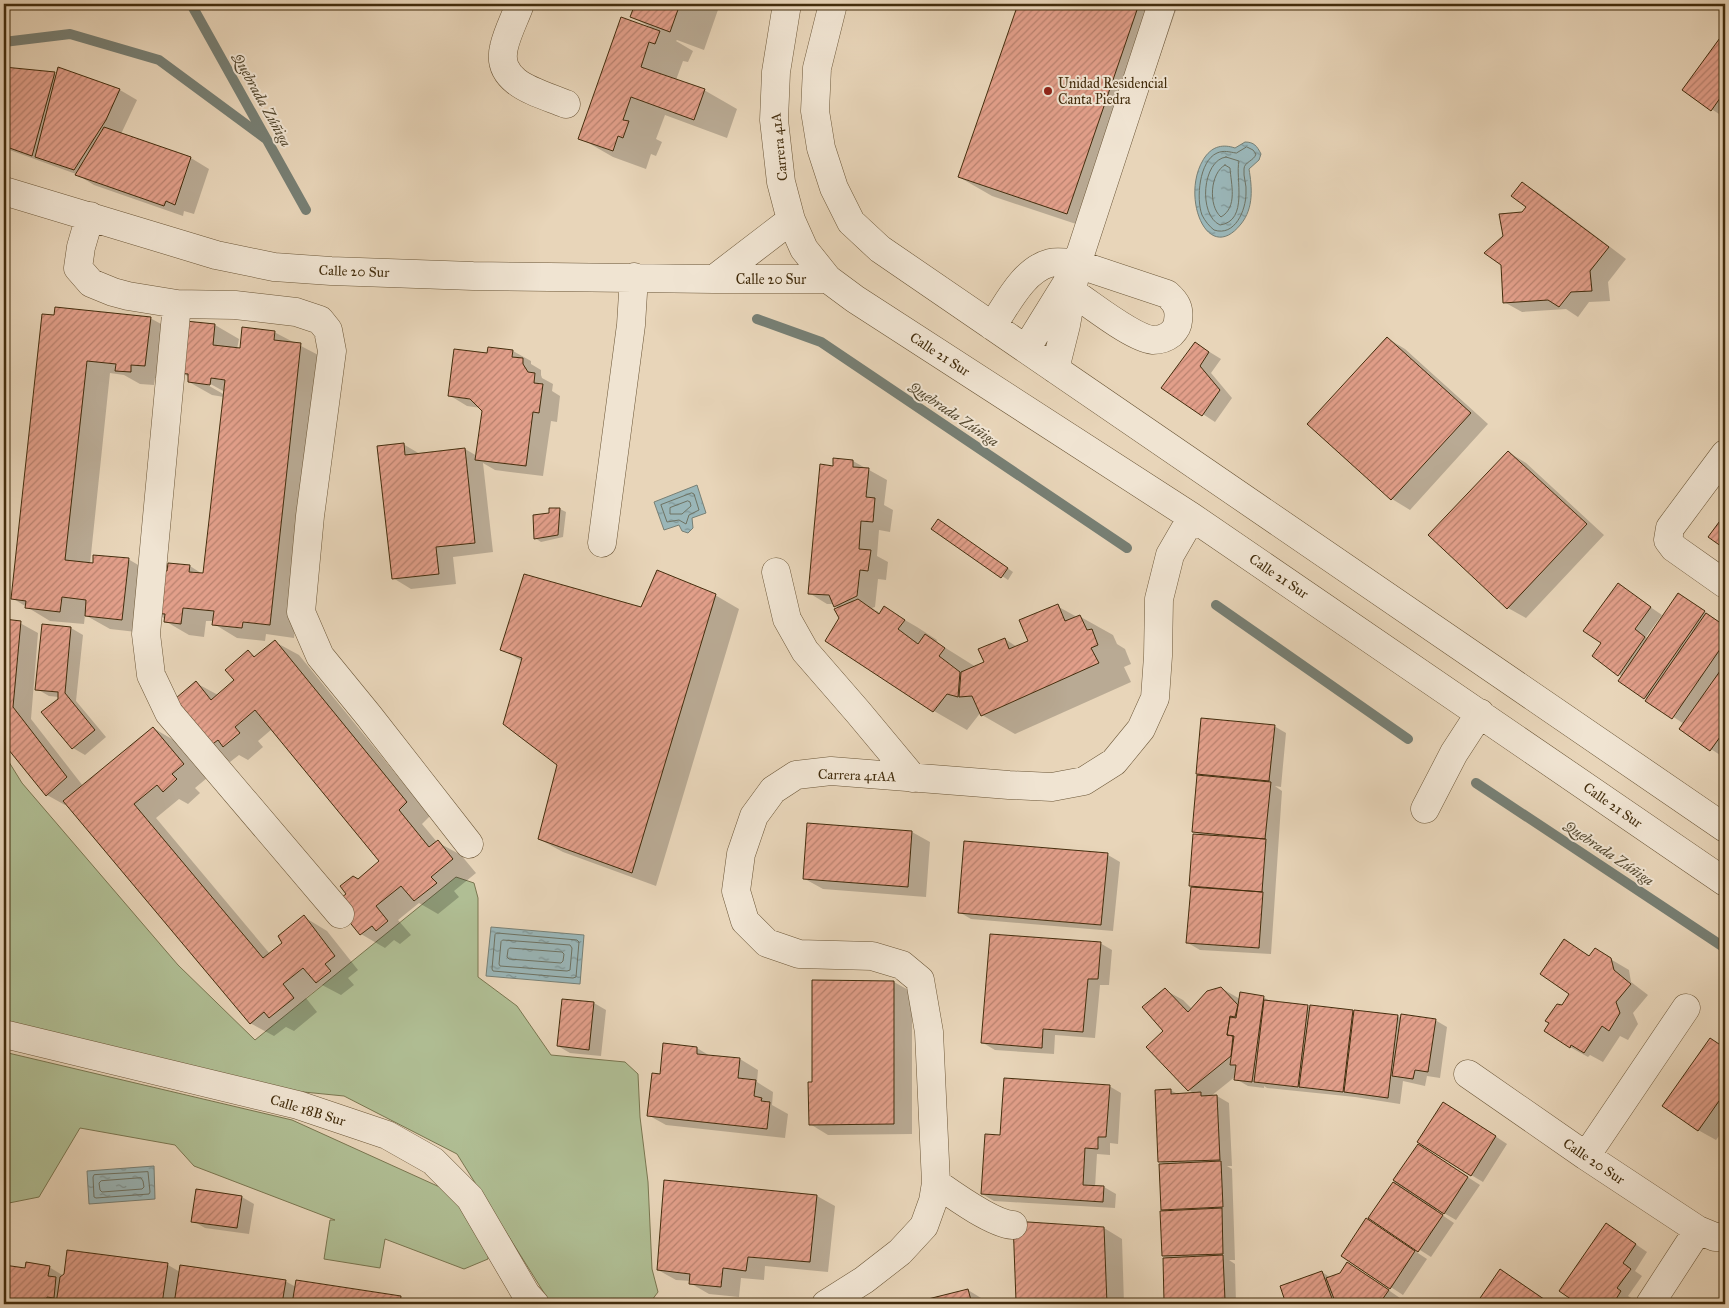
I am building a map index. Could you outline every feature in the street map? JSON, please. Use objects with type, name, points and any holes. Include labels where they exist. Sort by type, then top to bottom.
[{"type":"street","points":[[520,4],[503,49],[504,68],[517,83],[566,104]]},
{"type":"street","name":"Carrera 41A","points":[[787,4],[776,72],[774,120],[781,182],[791,220],[804,249],[828,278]]},
{"type":"street","points":[[833,4],[817,68],[815,111],[821,148],[834,188],[851,222],[880,249],[1724,823]]},
{"type":"street","points":[[1055,369],[1078,264],[1162,4]]},
{"type":"street","name":"Calle 20 Sur","points":[[4,191],[216,255],[274,267],[341,272],[473,276],[714,279],[828,278]]},
{"type":"street","points":[[90,216],[81,247],[78,268],[91,283],[128,296],[177,304],[235,306],[296,312],[320,320],[328,330],[332,351],[310,516],[301,612],[320,656],[370,716],[469,844]]},
{"type":"street","name":"Calle 20 Sur","points":[[714,279],[791,220]]},
{"type":"street","points":[[992,326],[1024,279],[1035,270],[1050,263],[1078,264],[1167,294],[1174,300],[1179,310],[1178,325],[1172,333],[1163,339],[1152,340],[1124,326],[1072,292]]},
{"type":"street","points":[[1026,349],[1078,264]]},
{"type":"street","points":[[602,543],[631,325],[634,278]]},
{"type":"street","name":"Calle 21 Sur","points":[[828,278],[855,299],[1192,517],[1725,882]]},
{"type":"street","points":[[177,304],[146,634],[151,676],[169,714],[340,914]]},
{"type":"street","points":[[1725,454],[1670,528],[1668,540],[1674,548],[1725,584]]},
{"type":"street","name":"Carrera 41AA","points":[[826,1304],[864,1280],[900,1252],[924,1226],[933,1201],[936,1183],[929,1032],[920,980],[902,965],[872,956],[799,954],[767,943],[745,921],[736,891],[741,854],[754,816],[773,790],[796,775],[830,771],[1052,787],[1084,781],[1114,762],[1141,730],[1155,698],[1159,599],[1170,555],[1192,517]]},
{"type":"street","points":[[776,572],[787,619],[804,651],[913,778]]},
{"type":"street","points":[[1425,809],[1454,753],[1480,713]]},
{"type":"street","points":[[1586,1156],[1686,1008]]},
{"type":"street","name":"Calle 18B Sur","points":[[4,1034],[298,1105],[387,1135],[433,1161],[470,1198],[526,1294],[535,1304]]},
{"type":"street","name":"Calle 20 Sur","points":[[1468,1074],[1586,1156],[1698,1230],[1715,1237],[1725,1237]]},
{"type":"street","points":[[936,1183],[978,1211],[1007,1225],[1013,1225]]},
{"type":"street","points":[[1650,1304],[1698,1230]]},
{"type":"green space","points":[[4,754],[22,783],[178,965],[255,1040],[456,877],[474,883],[478,898],[478,977],[517,1006],[551,1055],[625,1062],[638,1074],[640,1117],[648,1182],[652,1269],[658,1292],[649,1304],[551,1304],[457,1154],[344,1096],[253,1087],[4,1021]]},
{"type":"green space","points":[[4,1052],[292,1120],[444,1189],[471,1212],[489,1244],[488,1259],[464,1269],[385,1239],[380,1268],[324,1259],[330,1220],[335,1220],[194,1166],[175,1145],[80,1128],[39,1197],[4,1204]]},
{"type":"water","points":[[1245,142],[1255,145],[1261,154],[1259,160],[1249,169],[1251,197],[1248,211],[1241,224],[1229,235],[1217,237],[1208,231],[1200,220],[1196,206],[1195,189],[1198,172],[1205,157],[1211,150],[1222,146],[1235,148]]},
{"type":"water","points":[[697,485],[706,513],[692,518],[693,528],[688,533],[682,531],[679,525],[664,530],[654,502]]},
{"type":"water","points":[[491,927],[584,935],[580,984],[486,976]]},
{"type":"water","points":[[154,1166],[155,1199],[89,1204],[87,1171]]},
{"type":"building","points":[[635,4],[680,4],[670,32],[630,17]]},
{"type":"building","name":"Unidad Residencial Canta Piedra","points":[[1018,4],[1139,4],[1067,214],[958,177]]},
{"type":"building","points":[[621,17],[660,31],[655,44],[649,42],[641,67],[705,89],[694,120],[631,97],[623,120],[629,121],[623,138],[618,136],[613,151],[578,139]]},
{"type":"building","points":[[1725,31],[1725,91],[1711,111],[1682,90]]},
{"type":"building","points":[[4,67],[55,72],[32,156],[4,146]]},
{"type":"building","points":[[58,67],[120,89],[106,120],[74,170],[35,157]]},
{"type":"building","points":[[104,127],[191,157],[175,205],[166,201],[164,206],[75,175]]},
{"type":"building","points":[[1522,182],[1609,247],[1590,271],[1592,291],[1571,292],[1559,307],[1548,300],[1503,303],[1501,265],[1484,253],[1503,236],[1499,214],[1522,212],[1526,207],[1511,196]]},
{"type":"building","points":[[55,307],[151,317],[145,366],[131,365],[131,372],[115,371],[116,364],[87,361],[65,560],[93,563],[93,555],[129,558],[122,620],[85,616],[86,600],[62,597],[60,612],[25,608],[26,601],[11,599],[42,314],[54,315]]},
{"type":"building","points":[[185,321],[215,324],[213,345],[240,348],[242,327],[275,331],[274,340],[301,343],[270,625],[243,622],[242,628],[212,625],[214,611],[183,608],[181,624],[164,622],[165,614],[152,613],[157,570],[167,571],[168,563],[190,565],[189,572],[203,573],[225,380],[211,378],[210,385],[188,382],[188,374],[179,373]]},
{"type":"building","points":[[1387,337],[1471,413],[1391,500],[1307,424]]},
{"type":"building","points":[[1195,342],[1209,352],[1200,366],[1220,390],[1202,416],[1161,388]]},
{"type":"building","points":[[488,347],[513,350],[512,357],[523,358],[523,364],[528,372],[535,373],[534,383],[543,384],[539,413],[533,412],[526,466],[475,460],[482,411],[470,399],[448,396],[454,349],[487,353]]},
{"type":"building","points":[[404,443],[405,455],[465,448],[475,543],[436,547],[439,574],[392,579],[377,446]]},
{"type":"building","points":[[1508,451],[1587,524],[1507,609],[1428,535]]},
{"type":"building","points":[[833,458],[853,460],[853,467],[869,468],[866,497],[875,498],[873,522],[861,521],[859,549],[871,550],[868,571],[860,570],[857,596],[834,607],[829,595],[808,594],[820,464],[833,466]]},
{"type":"building","points":[[549,508],[560,508],[558,535],[534,539],[533,515],[549,513]]},
{"type":"building","points":[[1725,514],[1725,549],[1708,537]]},
{"type":"building","points":[[938,519],[1008,568],[1001,578],[931,529]]},
{"type":"building","points":[[657,570],[716,594],[632,873],[538,839],[557,765],[503,724],[522,658],[500,650],[524,574],[641,607]]},
{"type":"building","points":[[1618,583],[1651,607],[1635,629],[1645,637],[1618,676],[1592,656],[1601,643],[1583,631]]},
{"type":"building","points":[[1678,593],[1705,611],[1644,699],[1618,681]]},
{"type":"building","points":[[858,599],[879,614],[884,606],[905,620],[898,629],[918,644],[925,634],[945,648],[939,656],[960,672],[958,697],[947,694],[933,712],[825,641],[839,618],[834,609]]},
{"type":"building","points":[[1058,604],[1065,621],[1080,615],[1087,630],[1092,629],[1098,645],[1091,648],[1099,663],[981,716],[972,696],[959,697],[961,672],[984,662],[978,649],[1005,638],[1009,649],[1028,641],[1019,620]]},
{"type":"building","points":[[1706,613],[1725,626],[1725,642],[1672,719],[1645,701]]},
{"type":"building","points":[[4,619],[21,621],[13,707],[67,777],[46,796],[4,744]]},
{"type":"building","points":[[42,624],[71,627],[65,693],[95,730],[72,749],[41,712],[58,699],[58,692],[35,690]]},
{"type":"building","points":[[275,640],[407,802],[399,810],[429,847],[438,840],[453,859],[431,877],[437,883],[414,901],[401,886],[376,906],[388,921],[376,931],[372,926],[360,935],[334,903],[346,894],[340,886],[353,876],[358,879],[379,861],[255,710],[235,727],[240,733],[223,747],[218,740],[206,749],[169,704],[196,681],[211,700],[234,680],[225,670],[248,650],[254,657]]},
{"type":"building","points":[[1725,664],[1725,730],[1710,751],[1679,729]]},
{"type":"building","points":[[1201,718],[1275,725],[1269,781],[1196,774]]},
{"type":"building","points":[[153,727],[184,764],[172,774],[177,779],[163,792],[157,785],[134,804],[263,958],[282,943],[278,936],[304,915],[335,956],[325,964],[331,971],[316,983],[303,968],[283,984],[294,998],[269,1018],[264,1012],[250,1024],[63,801]]},
{"type":"building","points":[[1197,775],[1271,782],[1265,839],[1192,832]]},
{"type":"building","points":[[807,823],[912,831],[908,887],[803,879]]},
{"type":"building","points":[[1193,834],[1266,839],[1262,892],[1189,886]]},
{"type":"building","points":[[964,841],[1108,853],[1101,925],[958,913]]},
{"type":"building","points":[[1191,887],[1263,892],[1259,948],[1186,943]]},
{"type":"building","points":[[990,934],[1101,942],[1098,979],[1088,979],[1083,1032],[1043,1029],[1042,1048],[981,1043]]},
{"type":"building","points":[[1564,939],[1589,956],[1595,948],[1611,958],[1614,970],[1631,984],[1616,1002],[1620,1013],[1609,1031],[1602,1026],[1584,1053],[1571,1045],[1570,1048],[1544,1031],[1549,1023],[1545,1021],[1557,1004],[1562,1005],[1569,994],[1540,974]]},
{"type":"building","points":[[812,980],[894,981],[894,1124],[809,1125],[808,1082],[812,1082]]},
{"type":"building","points":[[1221,987],[1238,1005],[1235,1017],[1230,1016],[1227,1035],[1233,1036],[1231,1056],[1188,1091],[1146,1047],[1163,1031],[1142,1007],[1165,988],[1188,1012],[1207,991]]},
{"type":"building","points":[[1240,992],[1264,996],[1252,1082],[1234,1080],[1236,1065],[1230,1065],[1234,1036],[1227,1035],[1230,1017],[1236,1018]]},
{"type":"building","points":[[562,999],[594,1002],[589,1050],[557,1046]]},
{"type":"building","points":[[1264,1000],[1308,1005],[1298,1087],[1254,1082]]},
{"type":"building","points":[[1310,1005],[1353,1010],[1343,1092],[1299,1087]]},
{"type":"building","points":[[1354,1010],[1398,1015],[1388,1098],[1344,1092]]},
{"type":"building","points":[[1401,1014],[1436,1019],[1428,1072],[1415,1070],[1413,1079],[1392,1076]]},
{"type":"building","points":[[1710,1038],[1725,1048],[1725,1106],[1719,1101],[1698,1131],[1662,1106]]},
{"type":"building","points":[[663,1043],[697,1047],[697,1054],[740,1058],[738,1078],[756,1080],[754,1096],[762,1098],[761,1101],[770,1102],[767,1129],[647,1116],[652,1073],[660,1074]]},
{"type":"building","points":[[1004,1078],[1110,1085],[1106,1137],[1098,1137],[1098,1149],[1085,1148],[1083,1185],[1104,1186],[1103,1202],[981,1194],[985,1134],[1000,1135]]},
{"type":"building","points":[[1171,1089],[1171,1094],[1201,1092],[1201,1096],[1217,1095],[1220,1160],[1158,1162],[1155,1090]]},
{"type":"building","points":[[1443,1102],[1496,1136],[1471,1176],[1417,1142]]},
{"type":"building","points":[[1418,1144],[1468,1177],[1444,1214],[1393,1180]]},
{"type":"building","points":[[1221,1161],[1223,1207],[1161,1210],[1159,1164]]},
{"type":"building","points":[[664,1180],[817,1195],[810,1262],[748,1257],[746,1271],[723,1268],[721,1287],[689,1284],[690,1274],[657,1270]]},
{"type":"building","points":[[1393,1182],[1443,1215],[1418,1252],[1368,1218]]},
{"type":"building","points":[[196,1189],[242,1196],[237,1228],[191,1222]]},
{"type":"building","points":[[1222,1208],[1223,1254],[1162,1256],[1160,1211]]},
{"type":"building","points":[[1366,1218],[1415,1251],[1390,1289],[1341,1256]]},
{"type":"building","points":[[1013,1221],[1104,1227],[1107,1304],[1060,1304],[1060,1301],[1016,1301]]},
{"type":"building","points":[[1606,1223],[1636,1244],[1623,1263],[1631,1269],[1617,1288],[1621,1291],[1613,1304],[1578,1304],[1559,1291]]},
{"type":"building","points":[[67,1250],[168,1263],[162,1304],[56,1304],[60,1277],[64,1274]]},
{"type":"building","points":[[1223,1255],[1225,1300],[1164,1302],[1163,1258]]},
{"type":"building","points":[[26,1262],[50,1266],[48,1276],[56,1277],[54,1298],[47,1297],[46,1304],[4,1304],[4,1265],[25,1268]]},
{"type":"building","points":[[1347,1262],[1389,1290],[1379,1304],[1336,1304],[1326,1278],[1340,1273]]},
{"type":"building","points":[[180,1265],[286,1280],[282,1304],[174,1304]]},
{"type":"building","points":[[1500,1269],[1551,1304],[1476,1304]]},
{"type":"building","points":[[1322,1271],[1334,1304],[1286,1304],[1280,1286]]},
{"type":"building","points":[[296,1280],[401,1296],[400,1304],[292,1304]]},
{"type":"building","points":[[968,1289],[972,1304],[908,1304]]},
{"type":"building","points":[[1224,1300],[1224,1304],[1163,1304],[1163,1303]]},
{"type":"building","points":[[450,1301],[468,1304],[450,1304]]},
{"type":"waterway","name":"Quebrada Zúñiga","points":[[191,4],[306,210]]},
{"type":"waterway","points":[[4,42],[70,34],[159,60],[266,139]]},
{"type":"waterway","name":"Quebrada Zúñiga","points":[[757,319],[821,342],[1127,548]]},
{"type":"waterway","name":"Quebrada Zúñiga","points":[[1216,605],[1408,739]]},
{"type":"waterway","name":"Quebrada Zúñiga","points":[[1476,783],[1725,948]]},
{"type":"place","name":"Unidad Residencial Canta Piedra","points":[[1048,91]]}]
